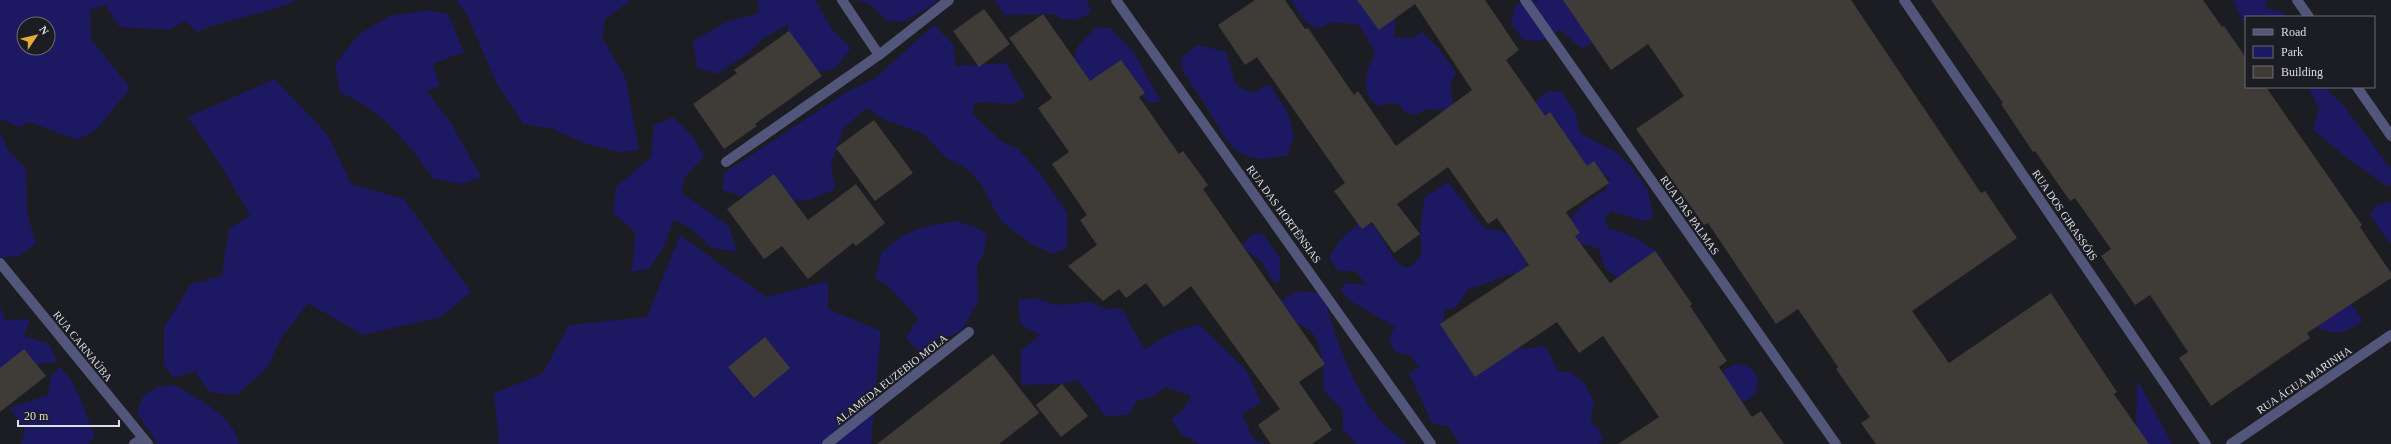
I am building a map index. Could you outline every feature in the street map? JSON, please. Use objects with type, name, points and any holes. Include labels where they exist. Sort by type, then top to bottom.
[{"type":"street","points":[[842,0],[879,55]]},
{"type":"street","points":[[726,162],[879,55],[949,0]]},
{"type":"street","name":"RUA DAS HORTÊNSIAS","points":[[1116,0],[1431,444]]},
{"type":"street","name":"RUA DAS PALMAS","points":[[1525,0],[1836,444]]},
{"type":"street","name":"RUA DOS GIRASSÓIS","points":[[1904,0],[2206,444]]},
{"type":"street","points":[[2297,0],[2308,16]]},
{"type":"street","points":[[2358,88],[2391,136]]},
{"type":"street","name":"RUA CARNAÚBA","points":[[0,263],[142,442]]},
{"type":"street","name":"ALAMEDA EUZEBIO MOLA","points":[[827,444],[969,332]]},
{"type":"street","name":"RUA ÁGUA MARINHA","points":[[2230,444],[2391,335]]},
{"type":"green space","points":[[0,0],[297,0],[273,9],[222,23],[197,32],[185,21],[169,30],[119,27],[105,5],[90,10],[91,39],[130,88],[97,129],[77,140],[30,122],[20,127],[0,119]]},
{"type":"green space","points":[[456,0],[632,0],[605,19],[602,37],[626,79],[639,150],[619,152],[584,143],[551,128],[523,124],[496,82],[468,17]]},
{"type":"green space","points":[[758,0],[815,0],[831,28],[851,48],[835,69],[808,73],[780,53],[789,24],[762,39],[750,52],[717,74],[697,68],[693,41],[726,22],[759,13]]},
{"type":"green space","points":[[853,0],[936,0],[933,5],[903,22],[886,20],[869,3]]},
{"type":"green space","points":[[995,0],[1087,0],[1091,12],[1078,20],[1062,19],[1053,14],[1004,15]]},
{"type":"green space","points":[[1292,0],[1384,0],[1394,17],[1394,37],[1413,38],[1422,32],[1438,48],[1456,72],[1451,82],[1453,110],[1428,109],[1415,115],[1405,112],[1399,104],[1390,103],[1379,106],[1372,100],[1366,88],[1367,74],[1375,52],[1359,25],[1333,22],[1317,29],[1301,17]]},
{"type":"green space","points":[[1540,0],[1566,0],[1595,42],[1582,48],[1559,30],[1541,41],[1523,40],[1511,23],[1516,4]]},
{"type":"green space","points":[[2233,0],[2267,0],[2265,8],[2282,12],[2288,16],[2245,16],[2245,27]]},
{"type":"green space","points":[[429,10],[448,14],[464,52],[433,64],[440,86],[427,91],[451,123],[481,177],[463,184],[434,179],[404,140],[382,118],[356,100],[340,93],[335,65],[358,35],[389,16]]},
{"type":"green space","points":[[934,25],[953,44],[956,66],[1006,63],[1026,98],[1012,104],[975,102],[972,113],[1002,142],[1018,149],[1039,172],[1067,212],[1067,248],[1053,254],[1031,244],[1000,220],[982,185],[967,169],[945,157],[924,134],[885,120],[866,108],[843,129],[831,164],[835,189],[809,200],[760,202],[722,190],[724,173],[848,91],[874,79]]},
{"type":"green space","points":[[1096,27],[1110,28],[1133,51],[1161,102],[1150,103],[1122,72],[1097,86],[1069,74],[1078,46]]},
{"type":"green space","points":[[1198,45],[1226,52],[1236,85],[1252,93],[1269,84],[1287,111],[1294,136],[1288,155],[1271,158],[1258,158],[1247,156],[1238,152],[1231,145],[1182,69],[1181,58]]},
{"type":"green space","points":[[275,79],[328,135],[351,184],[404,199],[471,292],[441,317],[363,335],[308,303],[280,340],[268,367],[237,395],[209,392],[195,371],[173,378],[164,365],[164,327],[191,284],[222,276],[229,229],[250,215],[221,166],[188,117]]},
{"type":"green space","points":[[2308,88],[2325,88],[2344,106],[2391,169],[2391,184],[2388,187],[2359,167],[2313,129],[2319,109]]},
{"type":"green space","points":[[1549,91],[1562,92],[1576,114],[1580,133],[1619,154],[1633,169],[1648,191],[1653,218],[1642,221],[1611,211],[1604,218],[1608,228],[1637,239],[1662,257],[1659,276],[1637,292],[1605,268],[1599,249],[1575,241],[1568,233],[1572,215],[1589,200],[1606,190],[1610,178],[1583,168],[1529,111],[1539,98]]},
{"type":"green space","points":[[673,117],[692,136],[704,156],[685,177],[681,192],[729,226],[737,252],[712,248],[689,227],[673,220],[664,247],[649,269],[630,272],[633,264],[635,232],[613,213],[616,187],[651,157],[654,125]]},
{"type":"green space","points":[[0,132],[8,150],[26,169],[27,213],[36,244],[19,256],[0,258]]},
{"type":"green space","points":[[1448,182],[1485,229],[1500,231],[1511,235],[1520,242],[1529,253],[1523,273],[1509,275],[1469,288],[1456,307],[1444,311],[1444,322],[1525,349],[1542,346],[1548,351],[1558,371],[1571,372],[1585,384],[1594,401],[1591,423],[1598,427],[1603,440],[1598,444],[1459,444],[1449,427],[1432,423],[1409,373],[1419,368],[1411,356],[1395,352],[1389,339],[1395,327],[1349,300],[1341,291],[1344,283],[1366,285],[1356,271],[1338,271],[1329,258],[1342,238],[1361,223],[1374,226],[1396,261],[1406,268],[1415,263],[1422,253],[1420,236],[1424,198]]},
{"type":"green space","points":[[2391,202],[2391,241],[2389,243],[2370,214],[2377,205]]},
{"type":"green space","points":[[955,221],[973,226],[986,233],[984,254],[977,264],[978,301],[961,331],[934,342],[920,352],[906,338],[918,318],[887,285],[875,279],[882,252],[902,236],[920,228]]},
{"type":"green space","points":[[1252,234],[1263,234],[1280,258],[1280,281],[1274,283],[1262,262],[1242,247]]},
{"type":"green space","points":[[680,235],[766,297],[828,281],[828,309],[881,331],[871,444],[499,444],[494,393],[542,374],[569,325],[647,317]]},
{"type":"green space","points":[[1296,291],[1323,293],[1332,325],[1344,358],[1359,389],[1380,421],[1407,444],[1357,444],[1343,430],[1343,411],[1323,389],[1323,365],[1316,339],[1307,328],[1280,317],[1274,305]]},
{"type":"green space","points":[[1035,298],[1055,305],[1090,302],[1106,309],[1120,308],[1134,324],[1125,316],[1145,350],[1164,337],[1199,324],[1247,371],[1261,403],[1242,414],[1254,440],[1267,444],[1200,444],[1181,434],[1171,419],[1183,410],[1191,396],[1166,387],[1153,396],[1137,401],[1129,415],[1105,416],[1078,380],[1062,384],[1021,385],[1021,351],[1040,335],[1021,325],[1018,300]]},
{"type":"green space","points":[[2350,302],[2363,321],[2356,326],[2344,331],[2333,332],[2320,329],[2313,325]]},
{"type":"green space","points":[[0,306],[5,320],[30,319],[24,336],[49,344],[57,362],[29,365],[0,383]]},
{"type":"green space","points":[[1736,364],[1745,365],[1752,369],[1758,382],[1757,388],[1753,395],[1747,400],[1738,403],[1721,375],[1725,369]]},
{"type":"green space","points":[[60,368],[66,373],[76,389],[95,436],[88,444],[21,444],[25,429],[10,408],[48,395],[51,375]]},
{"type":"green space","points":[[2137,379],[2172,444],[2148,444],[2136,433]]},
{"type":"green space","points":[[175,385],[204,402],[222,416],[236,433],[240,444],[158,444],[137,413],[143,396],[157,387]]},
{"type":"building","points":[[1255,0],[1285,0],[1305,29],[1308,28],[1354,95],[1358,91],[1396,146],[1472,90],[1415,4],[1379,30],[1357,0],[1485,0],[1519,50],[1506,60],[1545,116],[1550,112],[1587,166],[1594,161],[1609,183],[1566,212],[1580,233],[1575,236],[1610,283],[1655,251],[1692,304],[1690,306],[1727,361],[1719,367],[1752,417],[1761,411],[1784,444],[1618,444],[1659,417],[1603,336],[1579,353],[1557,322],[1475,377],[1440,324],[1529,265],[1497,218],[1488,224],[1448,167],[1397,204],[1420,234],[1394,253],[1372,222],[1362,229],[1334,191],[1345,183],[1257,57],[1245,65],[1218,25]]},
{"type":"building","points":[[1563,0],[1851,0],[1981,193],[1985,191],[2017,238],[1912,311],[1949,363],[2051,293],[2117,392],[2114,394],[2149,444],[1876,444],[1861,423],[1870,417],[1836,369],[1838,367],[1798,309],[1776,324],[1708,223],[1704,225],[1636,129],[1684,96],[1648,44],[1611,70]]},
{"type":"building","points":[[1931,0],[2203,0],[2222,27],[2224,26],[2245,57],[2245,88],[2267,88],[2362,225],[2360,227],[2391,273],[2391,278],[2307,333],[2310,338],[2211,406],[2179,358],[2188,352],[2150,295],[2135,305],[2101,256],[2111,249],[2075,198],[2070,201],[2035,151],[2033,152],[2001,104],[2003,103]]},
{"type":"building","points":[[984,9],[1010,44],[979,67],[953,31]]},
{"type":"building","points":[[1043,14],[1090,81],[1121,60],[1145,93],[1139,97],[1179,154],[1183,151],[1208,185],[1203,189],[1325,364],[1299,382],[1332,430],[1312,444],[1271,444],[1258,425],[1280,409],[1191,286],[1164,307],[1146,283],[1126,298],[1119,289],[1103,301],[1068,266],[1097,245],[1080,220],[1087,215],[1052,164],[1069,152],[1038,108],[1052,98],[1009,38]]},
{"type":"building","points":[[789,31],[822,76],[755,124],[757,126],[724,149],[693,104],[737,73],[734,70]]},
{"type":"building","points":[[874,120],[913,173],[875,201],[836,148]]},
{"type":"building","points":[[774,174],[808,220],[856,184],[885,223],[856,246],[853,243],[808,279],[782,246],[764,259],[727,209]]},
{"type":"building","points":[[765,337],[790,368],[754,398],[728,367]]},
{"type":"building","points":[[24,349],[46,376],[0,412],[0,368]]},
{"type":"building","points":[[993,354],[1039,413],[999,444],[877,444]]},
{"type":"building","points":[[1062,384],[1088,416],[1061,437],[1036,405]]}]
